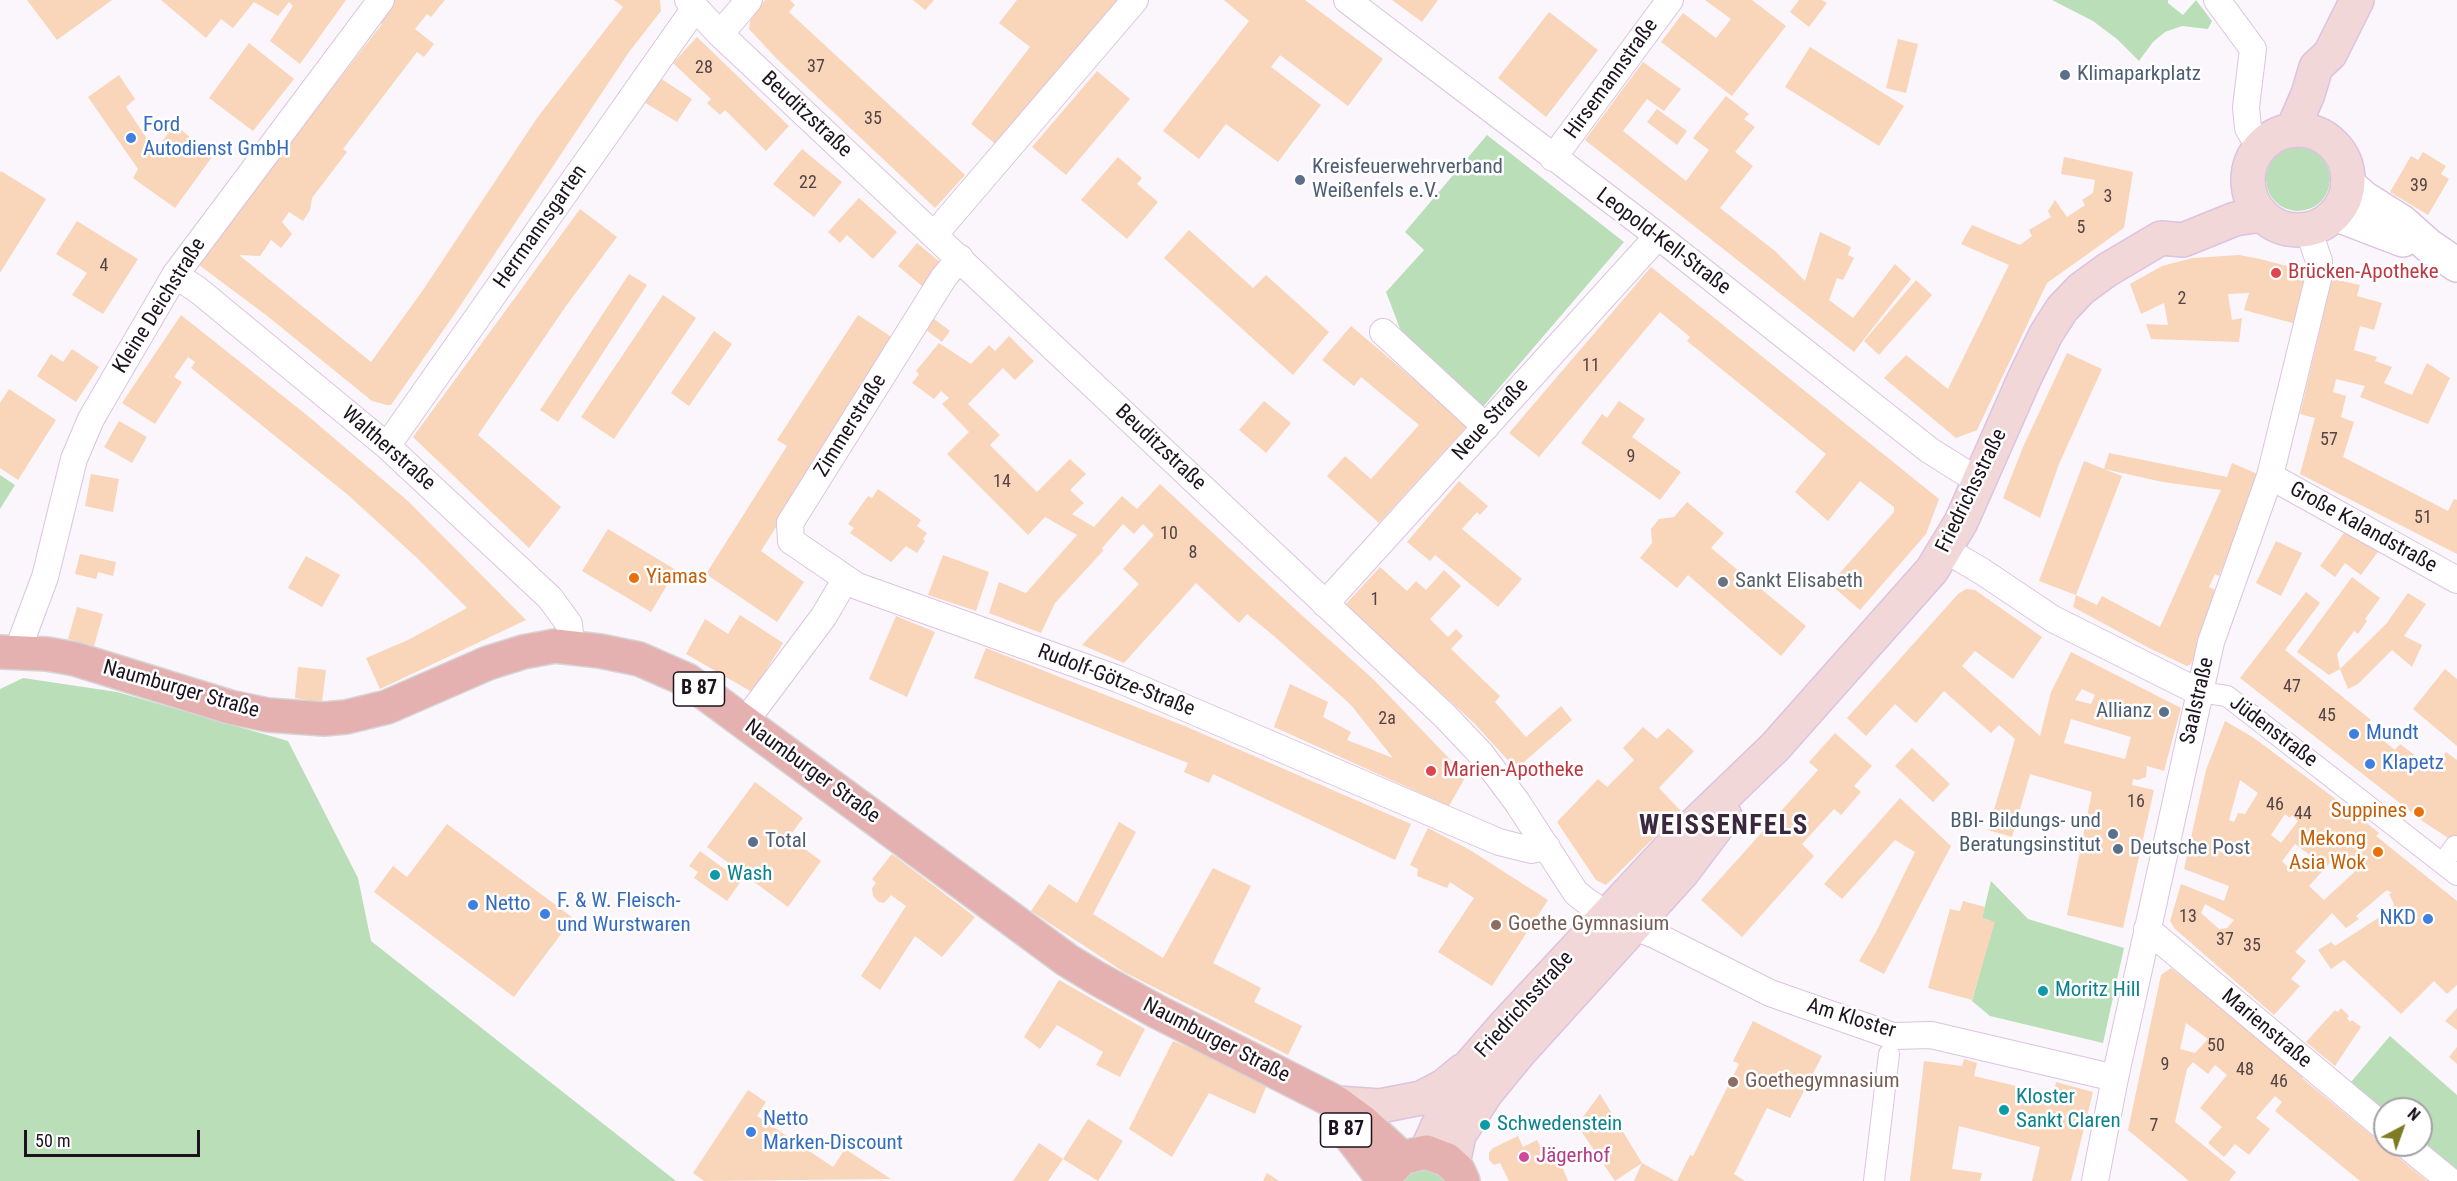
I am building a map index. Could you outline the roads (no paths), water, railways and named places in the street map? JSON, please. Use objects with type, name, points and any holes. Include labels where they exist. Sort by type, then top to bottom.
[{"type":"main road","points":[[2292,131],[2308,94],[2316,67],[2330,54],[2354,5]]},
{"type":"main road","points":[[2324,138],[2333,71],[2330,54]]},
{"type":"main road","points":[[2292,131],[2309,132],[2331,143],[2342,158],[2348,175],[2348,184],[2342,204],[2321,222],[2283,228],[2261,215],[2253,204],[2248,184],[2250,165],[2260,147],[2278,134],[2292,131]]},
{"type":"main road","name":"Friedrichsstraße","points":[[1419,1170],[1459,1135],[1466,1120],[1486,1093],[1621,921],[1668,850],[1775,747],[1932,570],[1946,550],[1980,482],[2046,334],[2062,309],[2081,289],[2107,270],[2161,238],[2166,228],[2248,184]]},
{"type":"main road","name":"Friedrichsstraße","points":[[2161,238],[2182,240],[2235,219],[2261,215]]},
{"type":"main road","name":"Naumburger Straße","points":[[8,652],[47,654],[75,659],[230,707],[268,715],[324,719],[367,713],[387,707],[488,663],[523,652],[555,646],[571,646],[639,659],[662,667],[687,680],[1075,965],[1156,1011],[1302,1084]]},
{"type":"main road","name":"Friedrichsstraße","points":[[1419,1170],[1445,1110],[1471,1064],[1532,994],[1621,921]]},
{"type":"main road","points":[[1337,1102],[1380,1106],[1421,1098],[1444,1086],[1471,1064]]},
{"type":"main road","name":"B 87","points":[[1302,1084],[1337,1102],[1419,1170]]},
{"type":"main road","name":"B 87","points":[[1302,1084],[1341,1123],[1419,1170]]},
{"type":"street","name":"Kleine Deichstraße","points":[[8,652],[45,577],[74,459],[91,418],[175,275],[381,0]]},
{"type":"street","points":[[720,34],[749,0]]},
{"type":"street","points":[[934,235],[1135,0]]},
{"type":"street","name":"Leopold-Kell-Straße","points":[[1347,0],[1658,236],[1929,450],[1980,482]]},
{"type":"street","name":"Hirsemannstraße","points":[[1553,158],[1670,0]]},
{"type":"street","points":[[2217,0],[2253,49],[2246,107],[2248,128],[2260,147]]},
{"type":"street","name":"Beuditzstraße","points":[[692,4],[720,34],[1445,716],[1481,754],[1517,801],[1576,893],[1621,921]]},
{"type":"street","name":"Herrmannsgarten","points":[[387,446],[692,4]]},
{"type":"street","points":[[2348,184],[2457,265]]},
{"type":"street","points":[[2321,222],[2429,246]]},
{"type":"street","name":"Saalstraße","points":[[2100,1180],[2115,1078],[2199,692],[2211,642],[2270,476],[2319,275],[2321,222]]},
{"type":"street","name":"Neue Straße","points":[[1324,604],[1658,236]]},
{"type":"street","name":"Zimmerstraße","points":[[845,580],[791,541],[790,523],[938,287],[960,258]]},
{"type":"street","name":"Waltherstraße","points":[[175,275],[198,291],[387,446],[550,598],[569,624],[571,646]]},
{"type":"street","points":[[1383,332],[1486,427]]},
{"type":"street","name":"Große Kalandstraße","points":[[2270,476],[2457,580]]},
{"type":"street","name":"Jüdenstraße","points":[[1946,550],[1983,572],[2053,620],[2199,692],[2228,696],[2450,869]]},
{"type":"street","points":[[744,723],[824,616],[845,580]]},
{"type":"street","name":"Rudolf-Götze-Straße","points":[[845,580],[1118,679],[1499,842],[1531,850],[1546,847]]},
{"type":"street","points":[[2450,869],[2455,846]]},
{"type":"street","name":"Am Kloster","points":[[1621,921],[1770,993],[1891,1045],[1930,1035],[2115,1078]]},
{"type":"street","name":"Marienstraße","points":[[2147,929],[2373,1118]]},
{"type":"street","points":[[1874,1181],[1891,1045]]},
{"type":"street","points":[[2421,1157],[2450,1181]]},
{"type":"place","name":"Klimaparkplatz","points":[[2065,75]]},
{"type":"place","name":"Ford Autodienst GmbH","points":[[131,138]]},
{"type":"place","name":"Kreisfeuerwehrverband Weißenfels e.V.","points":[[1300,180]]},
{"type":"place","name":"Brücken-Apotheke","points":[[2276,273]]},
{"type":"place","name":"Yiamas","points":[[634,578]]},
{"type":"place","name":"Sankt Elisabeth","points":[[1723,582]]},
{"type":"place","name":"Allianz","points":[[2164,712]]},
{"type":"place","name":"Mundt","points":[[2354,734]]},
{"type":"place","name":"Klapetz","points":[[2370,764]]},
{"type":"place","name":"Marien-Apotheke","points":[[1431,771]]},
{"type":"place","name":"Suppines","points":[[2419,812]]},
{"type":"place","name":"BBI- Bildungs- und Beratungsinstitut","points":[[2113,834]]},
{"type":"place","name":"Total","points":[[753,842]]},
{"type":"place","name":"Deutsche Post","points":[[2118,849]]},
{"type":"place","name":"Mekong Asia Wok","points":[[2378,852]]},
{"type":"place","name":"Wash","points":[[715,875]]},
{"type":"place","name":"Netto","points":[[473,905]]},
{"type":"place","name":"F. & W. Fleisch- und Wurstwaren","points":[[545,914]]},
{"type":"place","name":"NKD","points":[[2428,919]]},
{"type":"place","name":"Goethe Gymnasium","points":[[1496,925]]},
{"type":"place","name":"Moritz Hill","points":[[2043,991]]},
{"type":"place","name":"Goethegymnasium","points":[[1733,1082]]},
{"type":"place","name":"Kloster Sankt Claren","points":[[2004,1110]]},
{"type":"place","name":"Schwedenstein","points":[[1485,1125]]},
{"type":"place","name":"Netto Marken-Discount","points":[[751,1132]]},
{"type":"place","name":"Jägerhof","points":[[1524,1157]]},
{"type":"district","name":"WEISSENFELS","points":[[1724,827]]}]
